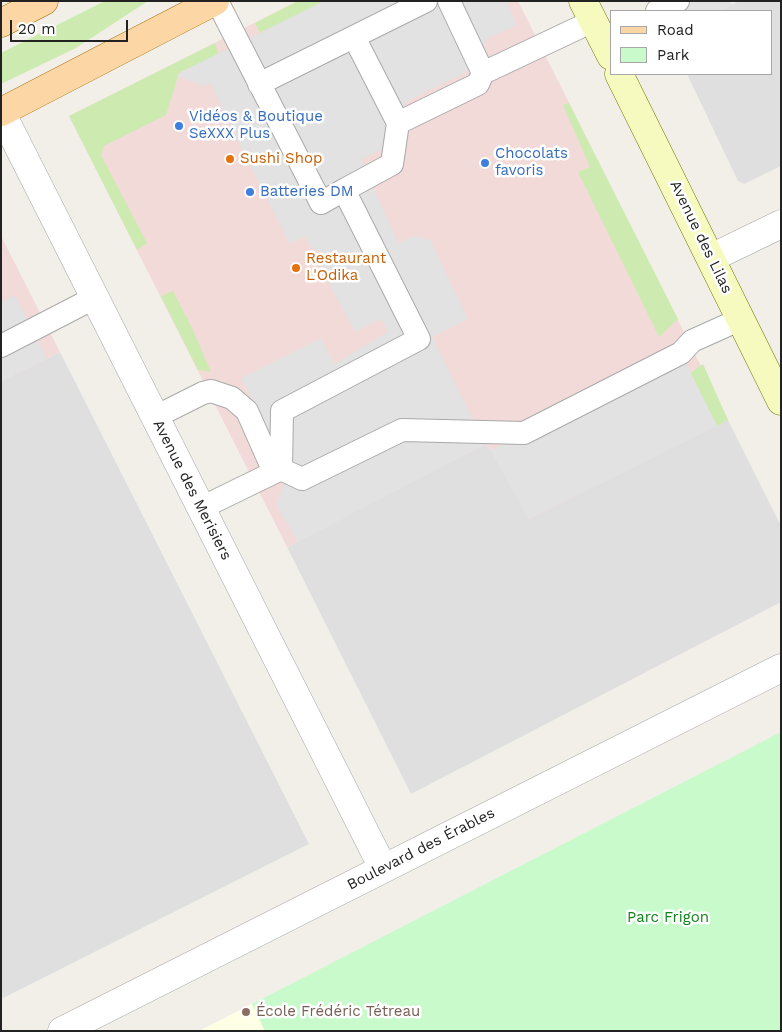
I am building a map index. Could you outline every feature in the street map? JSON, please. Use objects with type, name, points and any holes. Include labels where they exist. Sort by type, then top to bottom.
[{"type":"main road","points":[[1,23],[44,1]]},
{"type":"main road","points":[[1,112],[216,1]]},
{"type":"street","name":"Avenue des Lilas","points":[[620,75],[781,402]]},
{"type":"street","name":"Avenue des Merisiers","points":[[1,112],[383,868]]},
{"type":"street","points":[[711,258],[781,224]]},
{"type":"street","name":"Boulevard des Érables","points":[[62,1031],[781,668]]},
{"type":"lane","points":[[216,1],[321,203],[392,164],[398,123],[354,37]]},
{"type":"lane","points":[[259,84],[426,1]]},
{"type":"lane","points":[[449,1],[483,73]]},
{"type":"lane","points":[[659,10],[678,1]]},
{"type":"lane","points":[[398,123],[478,84],[483,73],[600,30]]},
{"type":"lane","points":[[277,471],[282,410],[420,339],[344,190]]},
{"type":"lane","points":[[1,346],[94,298]]},
{"type":"lane","points":[[201,508],[277,471],[302,479],[402,430],[524,433],[681,353],[692,341],[740,319]]},
{"type":"lane","points":[[154,417],[203,393],[211,391],[232,398],[247,411],[277,471]]},
{"type":"shaded area","points":[[298,1],[518,1],[728,420],[529,519],[491,450],[485,444],[287,547],[69,116]]},
{"type":"shaded area","points":[[324,1],[506,1],[517,25],[488,38],[466,72],[407,101],[390,145],[361,160],[398,243],[415,236],[430,240],[468,319],[432,337],[485,444],[298,542],[276,504],[289,473],[269,430],[241,378],[321,338],[334,364],[388,332],[381,319],[355,332],[318,262],[322,252],[312,249],[305,236],[290,244],[224,114],[211,83],[204,86],[177,76],[179,73]]},
{"type":"shaded area","points":[[651,1],[730,1],[732,5],[721,10],[656,10]]},
{"type":"shaded area","points":[[739,1],[781,1],[781,166],[744,184],[738,181],[687,75],[772,75],[772,10],[721,10]]},
{"type":"shaded area","points":[[1,236],[60,352],[1,381]]},
{"type":"shaded area","points":[[15,296],[47,358],[1,381],[1,302]]},
{"type":"shaded area","points":[[60,352],[309,844],[1,999],[1,381]]},
{"type":"shaded area","points":[[681,353],[717,426],[529,519],[491,450]]},
{"type":"shaded area","points":[[728,420],[781,526],[781,602],[411,794],[287,547],[485,444],[491,450],[529,519]]},
{"type":"shaded area","name":"École Frédéric Tétreau","points":[[252,1004],[265,1031],[199,1031]]},
{"type":"green space","points":[[105,1],[148,1],[76,48],[1,84],[1,53]]},
{"type":"green space","points":[[298,1],[324,1],[260,33],[255,23]]},
{"type":"green space","points":[[215,43],[219,54],[179,73],[166,115],[104,146],[101,155],[147,243],[137,250],[69,116]]},
{"type":"green space","points":[[569,103],[678,319],[659,337],[578,172],[590,167],[563,105]]},
{"type":"green space","points":[[173,291],[211,372],[198,370],[161,296]]},
{"type":"green space","points":[[703,364],[728,420],[717,426],[690,373]]},
{"type":"green space","name":"Parc Frigon","points":[[781,732],[781,1031],[265,1031],[252,1004]]},
{"type":"place","name":"Vidéos & Boutique SeXXX Plus","points":[[179,126]]},
{"type":"place","name":"Sushi Shop","points":[[230,159]]},
{"type":"place","name":"Chocolats favoris","points":[[485,163]]},
{"type":"place","name":"Batteries DM","points":[[250,192]]},
{"type":"place","name":"Restaurant L'Odika","points":[[296,268]]},
{"type":"place","name":"École Frédéric Tétreau","points":[[246,1012]]}]
